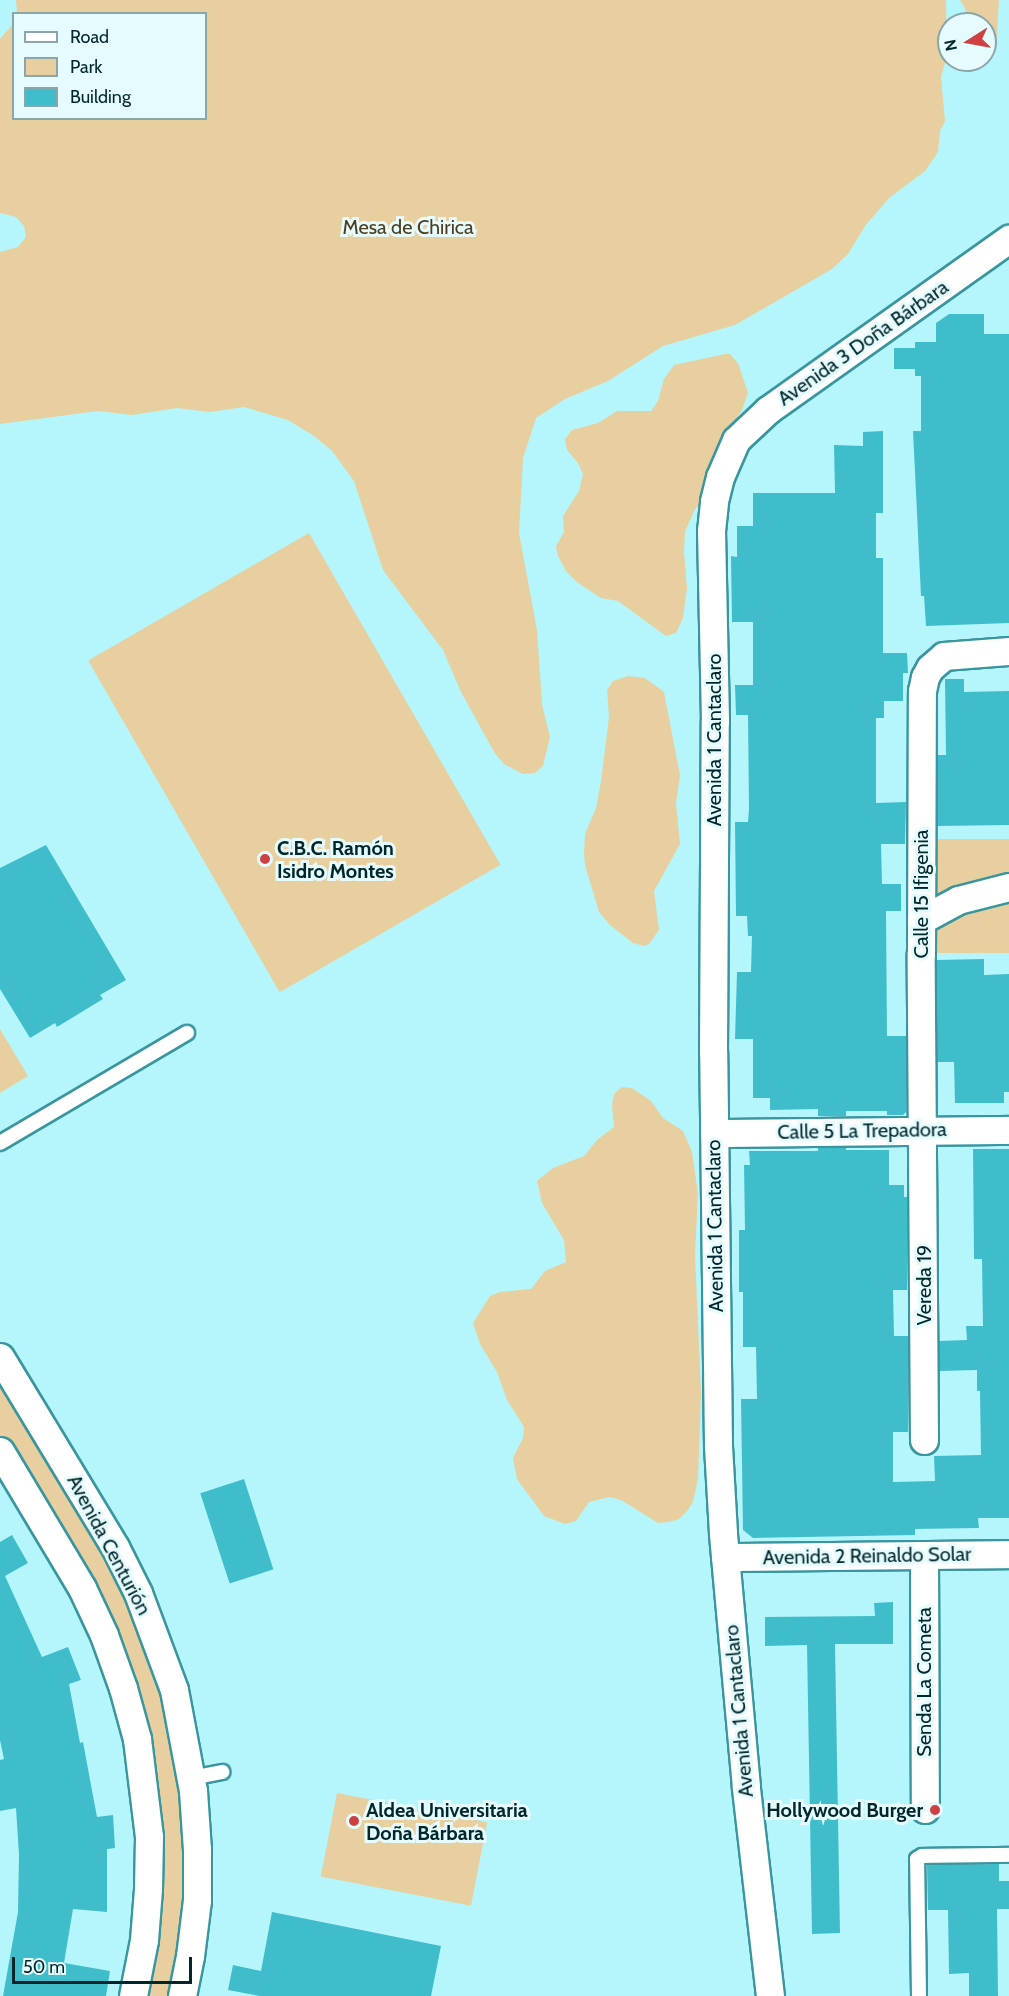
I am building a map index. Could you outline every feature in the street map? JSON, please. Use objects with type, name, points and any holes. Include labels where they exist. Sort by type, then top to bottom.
[{"type":"street","name":"Avenida 3 Doña Bárbara","points":[[728,456],[736,440],[768,410],[1009,239]]},
{"type":"street","name":"Avenida 1 Cantaclaro","points":[[728,456],[714,501],[711,531],[715,721],[714,1133],[718,1445],[725,1557],[746,1787],[770,1996]]},
{"type":"street","name":"Calle 15 Ifigenia","points":[[924,1131],[921,920],[922,691],[925,677],[936,661],[955,654],[1009,651]]},
{"type":"street","points":[[921,920],[958,900],[1009,887]]},
{"type":"street","name":"Calle 5 La Trepadora","points":[[714,1133],[1009,1130]]},
{"type":"street","name":"Vereda 19","points":[[924,1131],[924,1440]]},
{"type":"street","name":"Avenida Centurión","points":[[0,1357],[103,1526],[138,1593],[174,1690],[191,1778],[197,1849],[197,1900],[182,1996]]},
{"type":"street","points":[[0,1451],[82,1587],[120,1677],[137,1739],[148,1828],[148,1889],[144,1940],[133,1996]]},
{"type":"street","name":"Avenida 2 Reinaldo Solar","points":[[725,1557],[1009,1554]]},
{"type":"street","name":"Senda La Cometa","points":[[924,1555],[925,1809]]},
{"type":"lane","points":[[0,1143],[187,1033]]},
{"type":"lane","points":[[191,1778],[222,1772]]},
{"type":"lane","points":[[919,1996],[917,1859],[922,1856],[1009,1856]]},
{"type":"green space","name":"Mesa de Chirica","points":[[16,0],[946,0],[946,12],[937,12],[937,72],[942,72],[945,121],[940,131],[938,152],[925,171],[889,198],[865,226],[848,254],[832,269],[735,325],[663,346],[608,381],[565,399],[536,418],[523,458],[519,533],[537,630],[542,704],[550,737],[543,766],[535,773],[523,774],[504,764],[494,752],[461,692],[443,650],[383,570],[354,481],[332,451],[314,436],[288,420],[244,407],[210,412],[177,408],[132,415],[98,411],[0,424],[0,252],[18,247],[26,237],[24,226],[16,217],[0,213],[0,39],[12,25],[12,120],[207,120],[207,12],[17,12]]},
{"type":"green space","points":[[960,0],[999,0],[997,36],[997,12],[966,12]]},
{"type":"green space","points":[[730,354],[738,363],[748,393],[742,410],[713,454],[705,496],[694,511],[685,532],[687,588],[683,618],[676,633],[666,636],[618,601],[601,598],[578,583],[566,571],[558,556],[556,546],[564,532],[563,516],[579,491],[583,474],[578,463],[567,450],[565,439],[572,430],[598,423],[617,411],[651,411],[658,401],[664,379],[674,365]]},
{"type":"green space","points":[[309,533],[500,865],[280,992],[88,661]]},
{"type":"green space","points":[[628,676],[645,678],[664,692],[680,775],[676,803],[680,844],[654,891],[659,930],[649,944],[644,946],[633,943],[610,925],[599,912],[585,865],[584,852],[585,834],[596,808],[601,781],[609,717],[607,690],[613,681]]},
{"type":"green space","points":[[922,839],[1009,839],[1009,953],[922,953]]},
{"type":"green space","points":[[0,1029],[28,1076],[0,1093]]},
{"type":"green space","points":[[622,1087],[632,1088],[651,1101],[663,1118],[683,1131],[692,1152],[698,1194],[695,1255],[701,1393],[698,1479],[693,1502],[679,1519],[658,1523],[621,1500],[610,1497],[589,1502],[576,1521],[565,1524],[544,1516],[517,1479],[513,1458],[523,1438],[524,1427],[507,1400],[497,1372],[480,1344],[473,1323],[490,1296],[500,1292],[531,1289],[545,1271],[566,1262],[564,1240],[542,1203],[537,1181],[553,1168],[584,1156],[598,1139],[614,1127],[612,1105],[614,1094]]},
{"type":"green space","points":[[0,1357],[115,1547],[193,1791],[182,1996],[133,1996],[144,1940],[123,1688],[0,1451]]},
{"type":"green space","points":[[337,1793],[487,1822],[471,1906],[321,1876]]},
{"type":"building","points":[[949,314],[984,314],[984,334],[1009,334],[1009,623],[926,626],[924,596],[921,596],[913,431],[921,431],[921,376],[915,376],[915,369],[894,369],[894,348],[915,348],[915,342],[936,342],[936,323]]},
{"type":"building","points":[[883,431],[883,513],[876,513],[876,558],[883,558],[883,653],[907,653],[908,673],[903,673],[903,701],[884,701],[884,718],[876,718],[876,803],[906,802],[905,844],[881,844],[882,884],[901,884],[901,911],[886,911],[887,1036],[906,1036],[906,1112],[903,1115],[887,1115],[887,1111],[846,1111],[846,1116],[818,1116],[818,1109],[770,1110],[770,1098],[753,1098],[753,1039],[735,1039],[737,972],[751,972],[752,936],[748,936],[747,916],[736,916],[735,822],[748,822],[749,808],[748,715],[736,715],[735,685],[753,685],[753,622],[732,622],[731,556],[737,557],[737,526],[753,526],[753,493],[835,493],[834,445],[863,446],[863,432]]},
{"type":"building","points":[[945,679],[964,679],[964,692],[1009,691],[1009,825],[937,826],[938,755],[946,755]]},
{"type":"building","points":[[46,845],[126,980],[100,995],[103,999],[57,1027],[55,1023],[30,1038],[0,989],[0,868]]},
{"type":"building","points":[[984,959],[984,975],[1009,974],[1009,1092],[1004,1092],[1004,1103],[955,1103],[954,1062],[937,1062],[937,960]]},
{"type":"building","points":[[846,1147],[846,1150],[889,1150],[889,1185],[904,1185],[904,1197],[907,1197],[907,1290],[893,1290],[894,1336],[908,1336],[908,1432],[893,1432],[893,1482],[935,1481],[934,1456],[981,1455],[980,1391],[977,1391],[977,1370],[939,1371],[939,1341],[967,1340],[966,1326],[983,1326],[982,1259],[974,1259],[973,1149],[1009,1149],[1009,1518],[978,1518],[979,1528],[915,1529],[915,1535],[753,1538],[743,1530],[741,1399],[757,1399],[756,1347],[743,1347],[743,1292],[739,1292],[739,1230],[745,1230],[744,1165],[750,1165],[749,1151],[818,1151],[818,1148]]},
{"type":"building","points":[[244,1479],[273,1569],[230,1584],[200,1493]]},
{"type":"building","points":[[12,1535],[28,1563],[5,1576],[42,1657],[68,1647],[81,1680],[69,1684],[97,1817],[113,1815],[115,1848],[107,1849],[107,1912],[73,1909],[64,1963],[110,1971],[106,1996],[3,1996],[18,1912],[19,1855],[16,1808],[0,1811],[0,1760],[4,1759],[0,1740],[0,1542]]},
{"type":"building","points":[[893,1602],[893,1644],[835,1644],[840,1933],[812,1934],[807,1645],[765,1646],[765,1617],[875,1616],[874,1603]]},
{"type":"building","points":[[999,1864],[999,1881],[1009,1881],[1009,1909],[997,1909],[998,1996],[969,1996],[969,1973],[949,1974],[948,1910],[928,1910],[927,1865]]},
{"type":"building","points":[[272,1912],[441,1946],[431,1996],[260,1996],[228,1990],[233,1965],[261,1971]]},
{"type":"place","name":"C.B.C. Ramón Isidro Montes","points":[[265,859]]},
{"type":"place","name":"Hollywood Burger","points":[[935,1810]]},
{"type":"place","name":"Aldea Universitaria Doña Bárbara","points":[[354,1821]]}]
